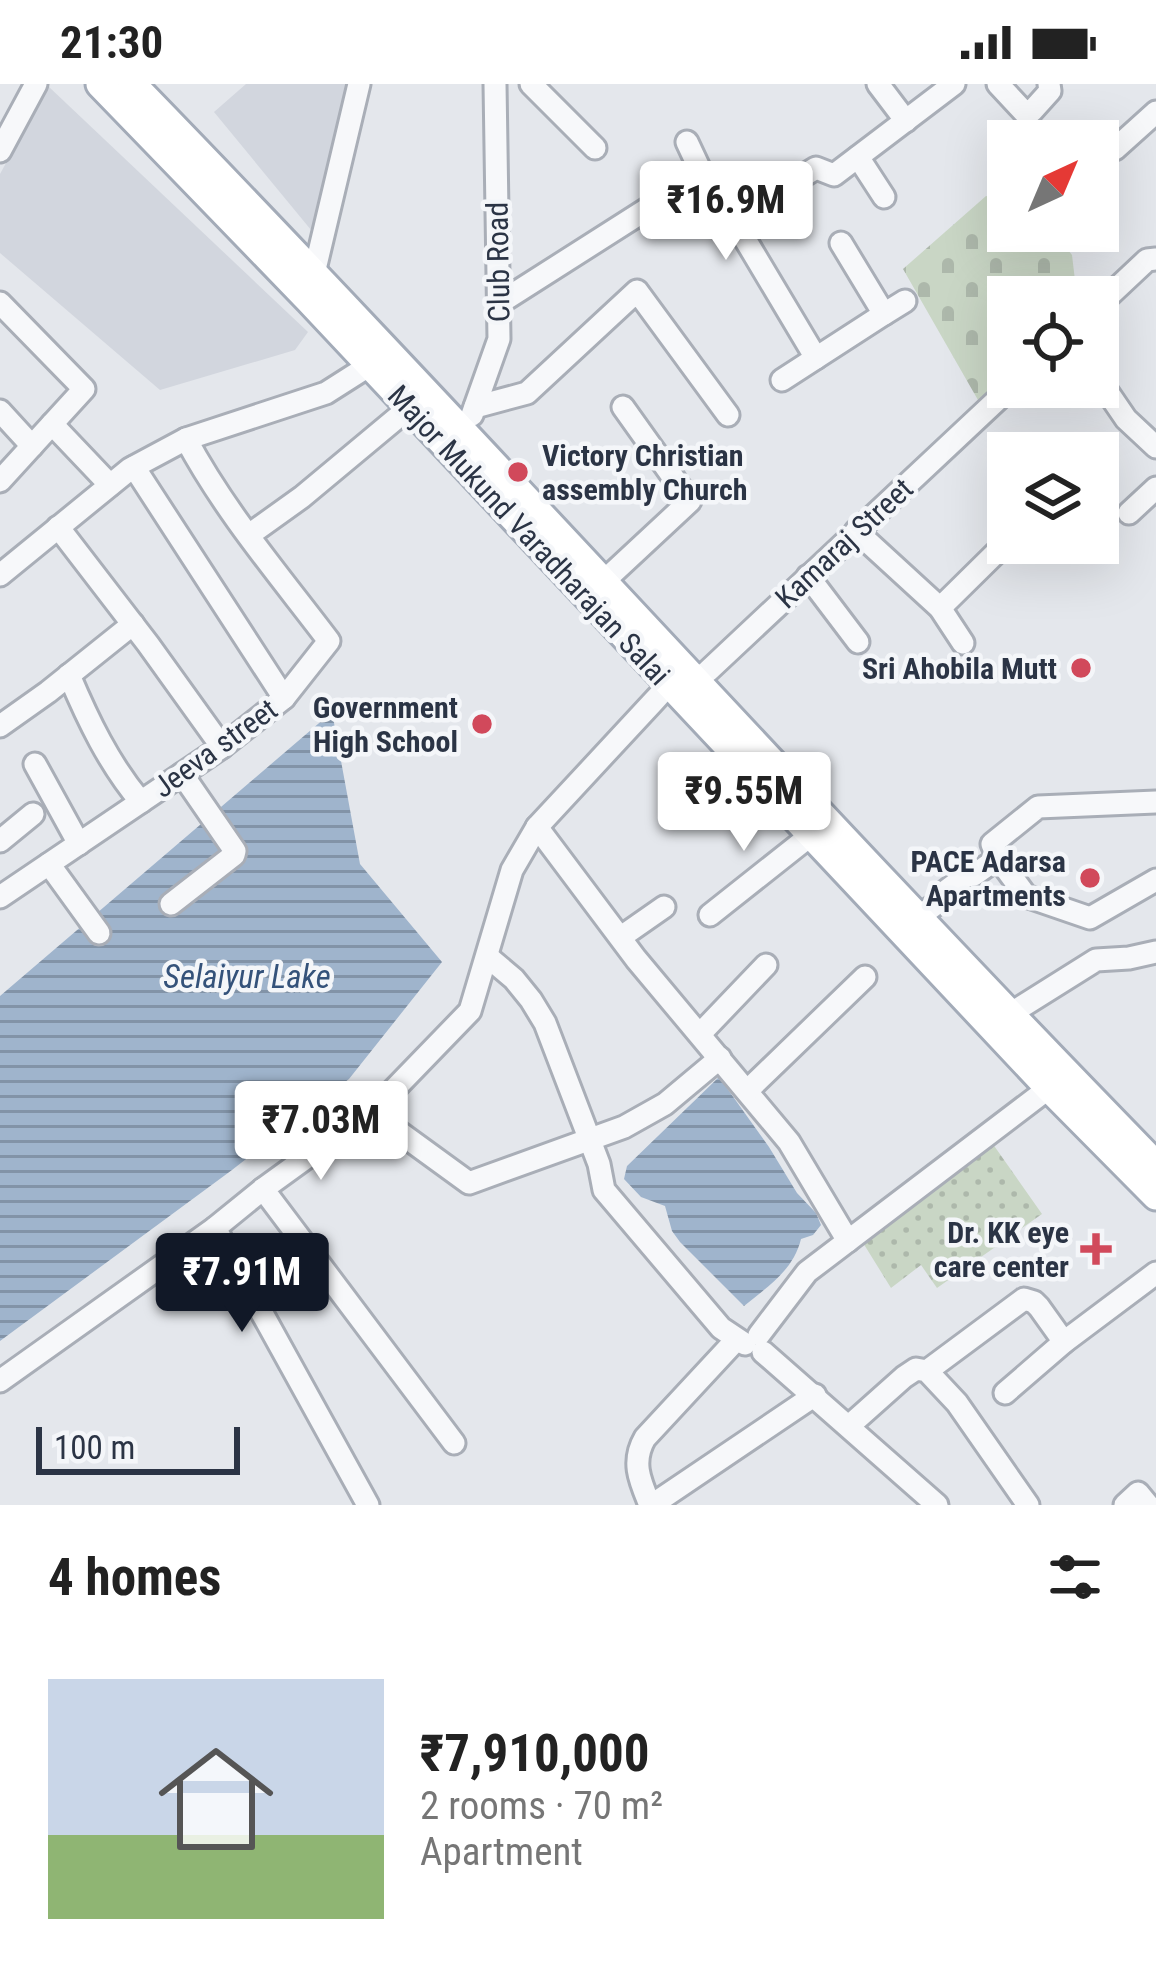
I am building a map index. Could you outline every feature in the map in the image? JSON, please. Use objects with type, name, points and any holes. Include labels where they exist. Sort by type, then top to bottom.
[{"type":"main road","name":"Major Mukund Varadharajan Salai","points":[[100,84],[683,684],[929,909],[1010,1014],[1156,1165]]},
{"type":"main road","name":"Major Mukund Varadharajan Salai","points":[[132,84],[314,272],[470,420],[811,835],[1156,1196]]},
{"type":"street","points":[[0,151],[36,84]]},
{"type":"street","points":[[309,300],[359,84]]},
{"type":"street","name":"Club Road","points":[[470,420],[499,339],[495,84]]},
{"type":"street","points":[[531,84],[595,148]]},
{"type":"street","points":[[878,84],[907,121]]},
{"type":"street","points":[[733,219],[816,168],[834,175],[954,84]]},
{"type":"street","points":[[998,84],[1025,113],[1050,91],[1049,84]]},
{"type":"street","points":[[1119,144],[1156,112]]},
{"type":"street","points":[[687,142],[815,358]]},
{"type":"street","points":[[858,157],[884,197]]},
{"type":"street","points":[[498,304],[702,174]]},
{"type":"street","points":[[841,243],[884,314]]},
{"type":"street","points":[[1119,286],[1147,260],[1156,259]]},
{"type":"street","points":[[470,420],[526,393],[637,291],[728,415]]},
{"type":"street","points":[[782,380],[905,301]]},
{"type":"street","points":[[0,304],[84,389],[0,481]]},
{"type":"street","points":[[0,575],[134,467],[186,439],[326,393],[370,364]]},
{"type":"street","points":[[249,535],[410,407]]},
{"type":"street","points":[[603,582],[690,502],[623,407]]},
{"type":"street","name":"Kamaraj Street","points":[[0,1381],[370,1111],[470,1011],[512,871],[537,827],[653,702],[683,684],[808,577],[988,408]]},
{"type":"street","points":[[1119,408],[1156,447]]},
{"type":"street","points":[[0,411],[32,446]]},
{"type":"street","points":[[52,424],[110,485]]},
{"type":"street","name":"Jeeva street","points":[[0,897],[222,747],[284,698],[328,641],[205,474],[186,439]]},
{"type":"street","points":[[134,467],[284,698]]},
{"type":"street","points":[[1129,513],[1156,488]]},
{"type":"street","points":[[58,527],[222,747]]},
{"type":"street","points":[[856,531],[940,608],[963,643]]},
{"type":"street","points":[[940,608],[987,562]]},
{"type":"street","points":[[808,577],[858,643]]},
{"type":"street","points":[[0,726],[133,624]]},
{"type":"street","points":[[69,675],[88,719],[141,802]]},
{"type":"street","points":[[35,764],[79,844]]},
{"type":"street","points":[[171,904],[235,850],[182,774]]},
{"type":"street","points":[[1156,802],[1038,807],[994,840],[992,848],[1026,896],[1090,918],[1156,880]]},
{"type":"street","points":[[0,841],[33,814]]},
{"type":"street","points":[[537,827],[636,958],[789,1142],[848,1240]]},
{"type":"street","points":[[710,915],[811,835]]},
{"type":"street","points":[[929,909],[972,882],[974,875],[998,858]]},
{"type":"street","points":[[49,864],[99,933]]},
{"type":"street","points":[[621,937],[664,907]]},
{"type":"street","points":[[490,948],[545,1023],[599,1164],[604,1190],[721,1328],[751,1343],[815,1395],[926,1502]]},
{"type":"street","points":[[1010,1014],[1096,960],[1156,952]]},
{"type":"street","points":[[700,1034],[766,965]]},
{"type":"street","points":[[748,1091],[865,976]]},
{"type":"street","points":[[370,1111],[469,1183],[624,1127],[665,1104],[720,1058]]},
{"type":"street","points":[[815,1395],[651,1505],[640,1480],[637,1452],[645,1438],[751,1343],[807,1272],[1049,1088]]},
{"type":"street","points":[[263,1190],[454,1443]]},
{"type":"street","points":[[215,1228],[368,1505]]},
{"type":"street","points":[[1005,1393],[1156,1273]]},
{"type":"street","points":[[927,1371],[1024,1299],[1039,1306],[1064,1342]]},
{"type":"street","points":[[849,1426],[904,1377],[916,1369],[927,1371],[957,1403],[1028,1505]]},
{"type":"street","points":[[1137,1501],[1156,1478]]},
{"type":"shaded area","points":[[246,84],[353,84],[316,236],[214,112]]},
{"type":"shaded area","points":[[48,86],[308,332],[295,350],[160,390],[0,253],[0,174]]},
{"type":"green space","points":[[986,196],[987,252],[1070,252],[1074,276],[987,276],[987,402],[982,407],[903,269]]},
{"type":"green space","points":[[990,1140],[1042,1214],[937,1288],[921,1265],[891,1288],[860,1238]]},
{"type":"water","name":"Selaiyur Lake","points":[[332,712],[360,864],[442,962],[349,1079],[0,1341],[0,996]]},
{"type":"water","points":[[719,1077],[821,1225],[813,1235],[801,1239],[778,1277],[744,1306],[680,1242],[665,1206],[641,1197],[624,1179],[627,1166]]},
{"type":"place","name":"Victory Christian assembly Church","points":[[518,472]]},
{"type":"place","name":"Sri Ahobila Mutt","points":[[1081,668]]},
{"type":"place","name":"Government High School","points":[[482,724]]},
{"type":"place","name":"PACE Adarsa Apartments","points":[[1090,878]]},
{"type":"place","name":"Dr. KK eye care center","points":[[1096,1249]]}]
